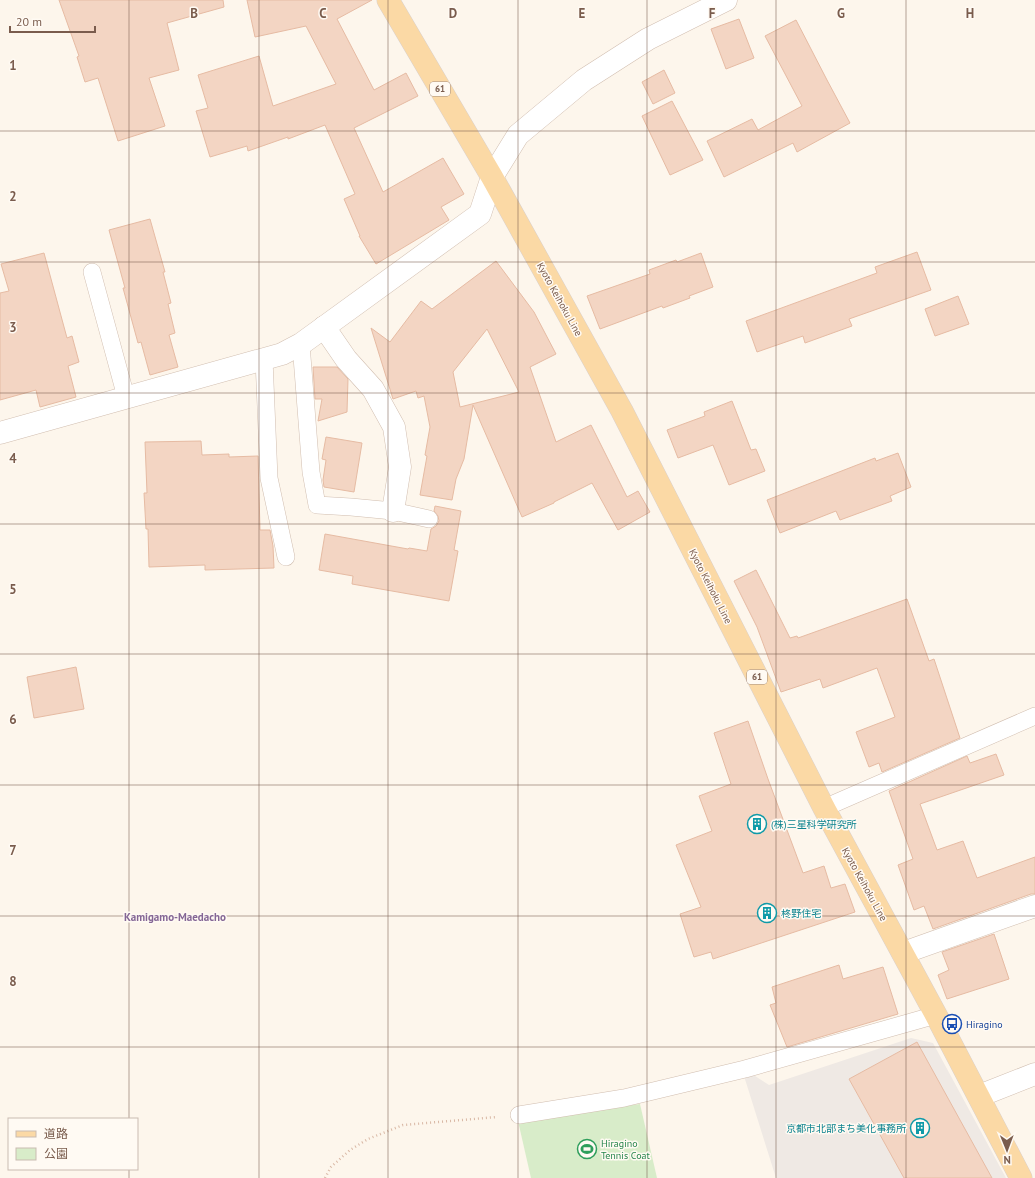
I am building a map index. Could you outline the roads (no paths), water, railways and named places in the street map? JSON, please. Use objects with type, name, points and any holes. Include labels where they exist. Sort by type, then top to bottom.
[{"type":"main road","name":"Kyoto Keihoku Line","points":[[388,0],[492,177],[622,411],[824,808],[936,1014],[1021,1178]]},
{"type":"street","points":[[0,433],[282,354],[301,344],[480,214],[492,177],[518,135],[584,80],[648,39],[726,0]]},
{"type":"street","points":[[324,327],[346,359],[373,389],[394,427],[400,467],[393,511]]},
{"type":"street","points":[[903,953],[1035,906]]},
{"type":"street","points":[[979,1096],[1035,1074]]},
{"type":"lane","points":[[92,272],[126,398]]},
{"type":"lane","points":[[301,344],[311,472],[317,505],[393,511],[429,519]]},
{"type":"lane","points":[[264,359],[269,478],[286,557]]},
{"type":"lane","points":[[824,808],[1035,716]]},
{"type":"lane","points":[[519,1115],[624,1098],[745,1069],[936,1014]]},
{"type":"place","name":"(株)三星科学研究所","points":[[757,824]]},
{"type":"place","name":"柊野住宅","points":[[767,913]]},
{"type":"place","name":"Hiragino","points":[[952,1024]]},
{"type":"place","name":"京都市北部まち美化事務所","points":[[920,1128]]},
{"type":"place","name":"Hiragino Tennis Coat","points":[[587,1149]]},
{"type":"district","name":"Kamigamo-Maedacho","points":[[175,917]]}]
